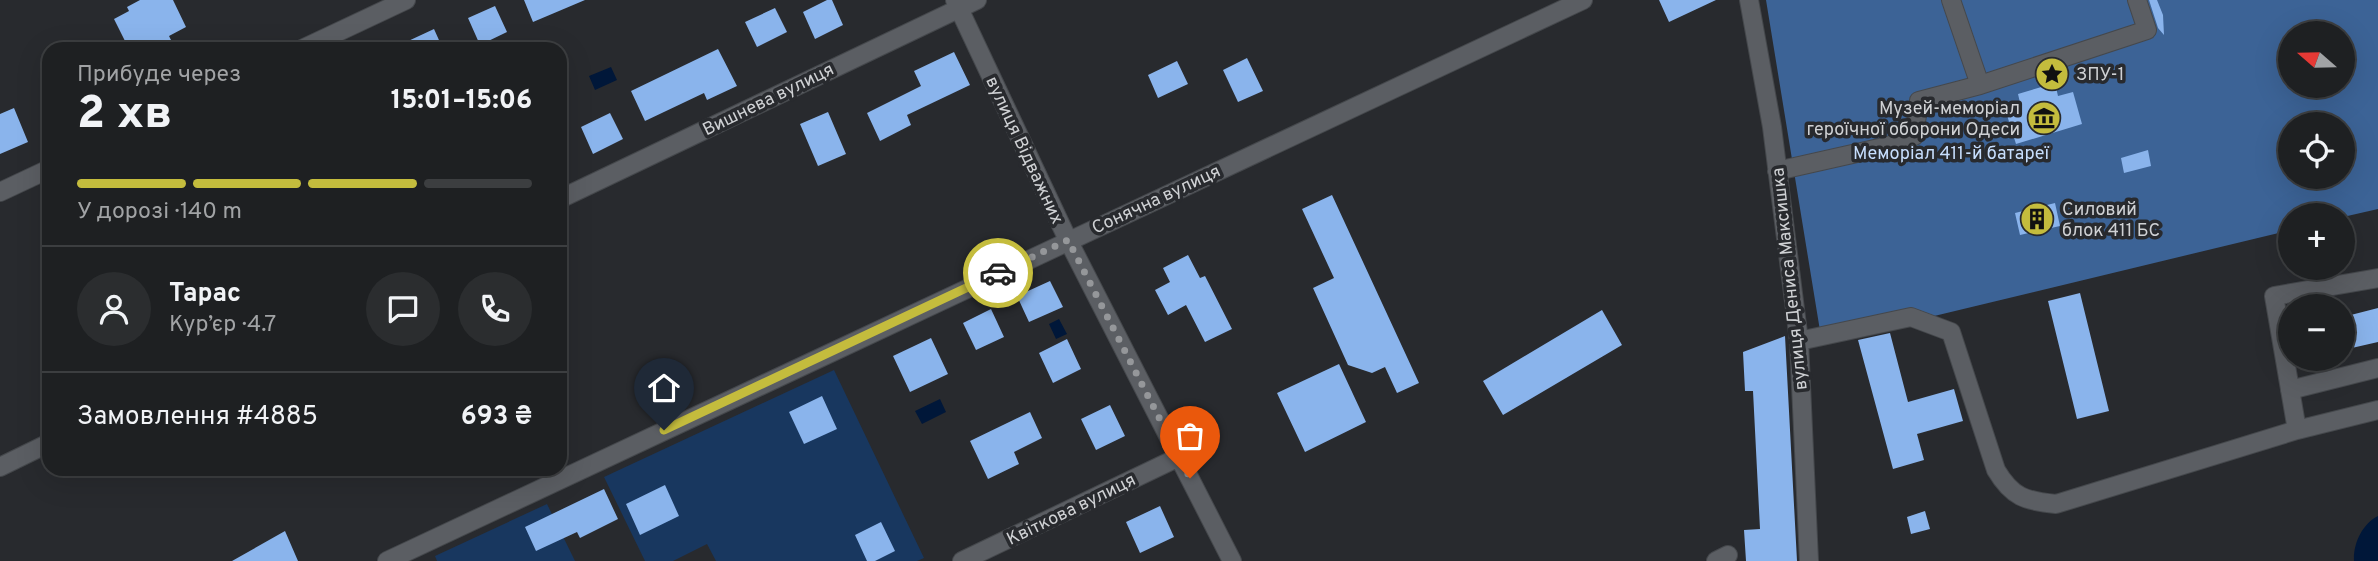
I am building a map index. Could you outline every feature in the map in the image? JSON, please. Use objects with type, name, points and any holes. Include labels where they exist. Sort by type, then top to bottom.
[{"type":"street","points":[[317,42],[406,0]]},
{"type":"street","name":"Вишнева вулиця","points":[[567,196],[957,4],[977,0]]},
{"type":"street","name":"Сонячна вулиця","points":[[387,561],[1583,0]]},
{"type":"street","name":"вулиця Дениса Максишка","points":[[1748,0],[1777,171],[1799,341],[1809,561]]},
{"type":"street","points":[[1951,0],[1980,85]]},
{"type":"street","points":[[1777,171],[1888,146],[1914,136],[1919,101],[1980,85],[2147,30],[2137,0]]},
{"type":"street","name":"вулиця Відважних","points":[[957,4],[1068,240],[1231,561]]},
{"type":"street","points":[[0,192],[42,172]]},
{"type":"street","points":[[2297,430],[2274,296],[2378,278]]},
{"type":"street","points":[[1799,341],[1911,317],[1951,332],[1996,470],[2006,487],[2022,498],[2039,502],[2056,503],[2297,430],[2378,410]]},
{"type":"street","points":[[2290,390],[2378,368]]},
{"type":"street","points":[[0,467],[42,446]]},
{"type":"street","name":"Квіткова вулиця","points":[[962,561],[1179,457]]},
{"type":"shaded area","points":[[611,67],[617,80],[595,90],[589,76]]},
{"type":"shaded area","points":[[1059,319],[1067,334],[1056,339],[1049,324]]},
{"type":"shaded area","points":[[834,370],[924,558],[917,561],[716,561],[707,544],[673,561],[645,561],[604,477]]},
{"type":"shaded area","points":[[940,399],[946,412],[922,424],[915,411]]},
{"type":"shaded area","points":[[547,504],[575,561],[437,561],[435,556]]},
{"type":"shaded area","points":[[2378,516],[2378,561],[2354,561],[2360,535],[2367,524]]},
{"type":"green space","name":"Меморіал 411-й батареї","points":[[1766,0],[2378,0],[2378,209],[2355,214],[2355,203],[2278,203],[2278,233],[1822,343]]},
{"type":"building","points":[[140,0],[173,0],[186,27],[169,36],[172,42],[126,42],[114,19],[129,11],[127,7]]},
{"type":"building","points":[[524,0],[585,0],[533,22]]},
{"type":"building","points":[[832,0],[843,25],[815,39],[803,12]]},
{"type":"building","points":[[1659,0],[1716,0],[1669,22]]},
{"type":"building","points":[[2149,0],[2157,0],[2163,15],[2164,35],[2158,28]]},
{"type":"building","points":[[495,6],[507,32],[486,42],[479,42],[468,18]]},
{"type":"building","points":[[775,8],[787,32],[757,47],[745,22]]},
{"type":"building","points":[[434,29],[440,42],[406,42]]},
{"type":"building","points":[[718,49],[737,86],[707,100],[704,93],[645,121],[631,91]]},
{"type":"building","points":[[954,52],[970,85],[907,115],[911,125],[880,141],[867,113],[921,86],[914,71]]},
{"type":"building","points":[[1247,58],[1263,91],[1238,102],[1223,70]]},
{"type":"building","points":[[1177,61],[1188,84],[1158,98],[1148,75]]},
{"type":"building","name":"Музей-меморіал героїчної оборони Одеси","points":[[2055,83],[2058,96],[2073,92],[2082,124],[2016,144],[2006,112],[2021,107],[2018,94]]},
{"type":"building","points":[[14,108],[28,142],[0,154],[0,114]]},
{"type":"building","points":[[828,112],[846,154],[818,166],[800,124]]},
{"type":"building","points":[[610,113],[623,139],[593,154],[581,127]]},
{"type":"building","points":[[2148,150],[2151,166],[2124,173],[2121,158]]},
{"type":"building","points":[[1332,195],[1419,383],[1397,393],[1385,367],[1372,373],[1348,365],[1313,288],[1334,278],[1302,209]]},
{"type":"building","name":"Силовий блок 411 БС","points":[[2055,203],[2060,226],[2020,235],[2015,213]]},
{"type":"building","points":[[1188,255],[1200,278],[1205,276],[1232,329],[1205,342],[1186,305],[1168,315],[1155,290],[1170,282],[1163,268]]},
{"type":"building","points":[[1050,281],[1063,307],[1029,322],[1017,296]]},
{"type":"building","points":[[2080,293],[2109,411],[2077,419],[2048,301]]},
{"type":"building","points":[[2378,308],[2378,342],[2355,347],[2355,314]]},
{"type":"building","points":[[991,309],[1004,337],[976,350],[963,323]]},
{"type":"building","points":[[1602,310],[1622,345],[1503,415],[1483,381]]},
{"type":"building","points":[[1890,333],[1908,402],[1954,389],[1963,421],[1917,434],[1924,460],[1893,469],[1858,340]]},
{"type":"building","points":[[1785,336],[1797,561],[1746,561],[1744,530],[1760,529],[1753,391],[1745,391],[1743,352]]},
{"type":"building","points":[[931,338],[948,374],[910,392],[893,356]]},
{"type":"building","points":[[1067,339],[1081,369],[1053,383],[1039,353]]},
{"type":"building","points":[[1339,364],[1366,422],[1305,452],[1277,393]]},
{"type":"building","points":[[822,396],[837,429],[804,444],[789,412]]},
{"type":"building","points":[[1110,405],[1125,436],[1096,450],[1081,419]]},
{"type":"building","points":[[1030,412],[1042,438],[1014,452],[1019,464],[988,479],[970,441]]},
{"type":"building","points":[[665,485],[679,516],[640,535],[626,504]]},
{"type":"building","points":[[604,489],[618,519],[580,538],[577,532],[536,551],[525,527]]},
{"type":"building","points":[[1160,506],[1174,537],[1140,553],[1126,522]]},
{"type":"building","points":[[1925,511],[1930,529],[1911,534],[1907,517]]},
{"type":"building","points":[[881,522],[895,551],[875,561],[867,561],[855,535]]},
{"type":"building","points":[[285,531],[298,561],[232,561]]},
{"type":"way so far","points":[[998,273],[1068,240],[1190,478]]},
{"type":"place","name":"ЗПУ-1","points":[[2052,74]]},
{"type":"place","name":"Музей-меморіал героїчної оборони Одеси","points":[[2044,118]]},
{"type":"place","name":"Силовий блок 411 БС","points":[[2037,219]]},
{"type":"route","points":[[664,430],[998,273]]}]
